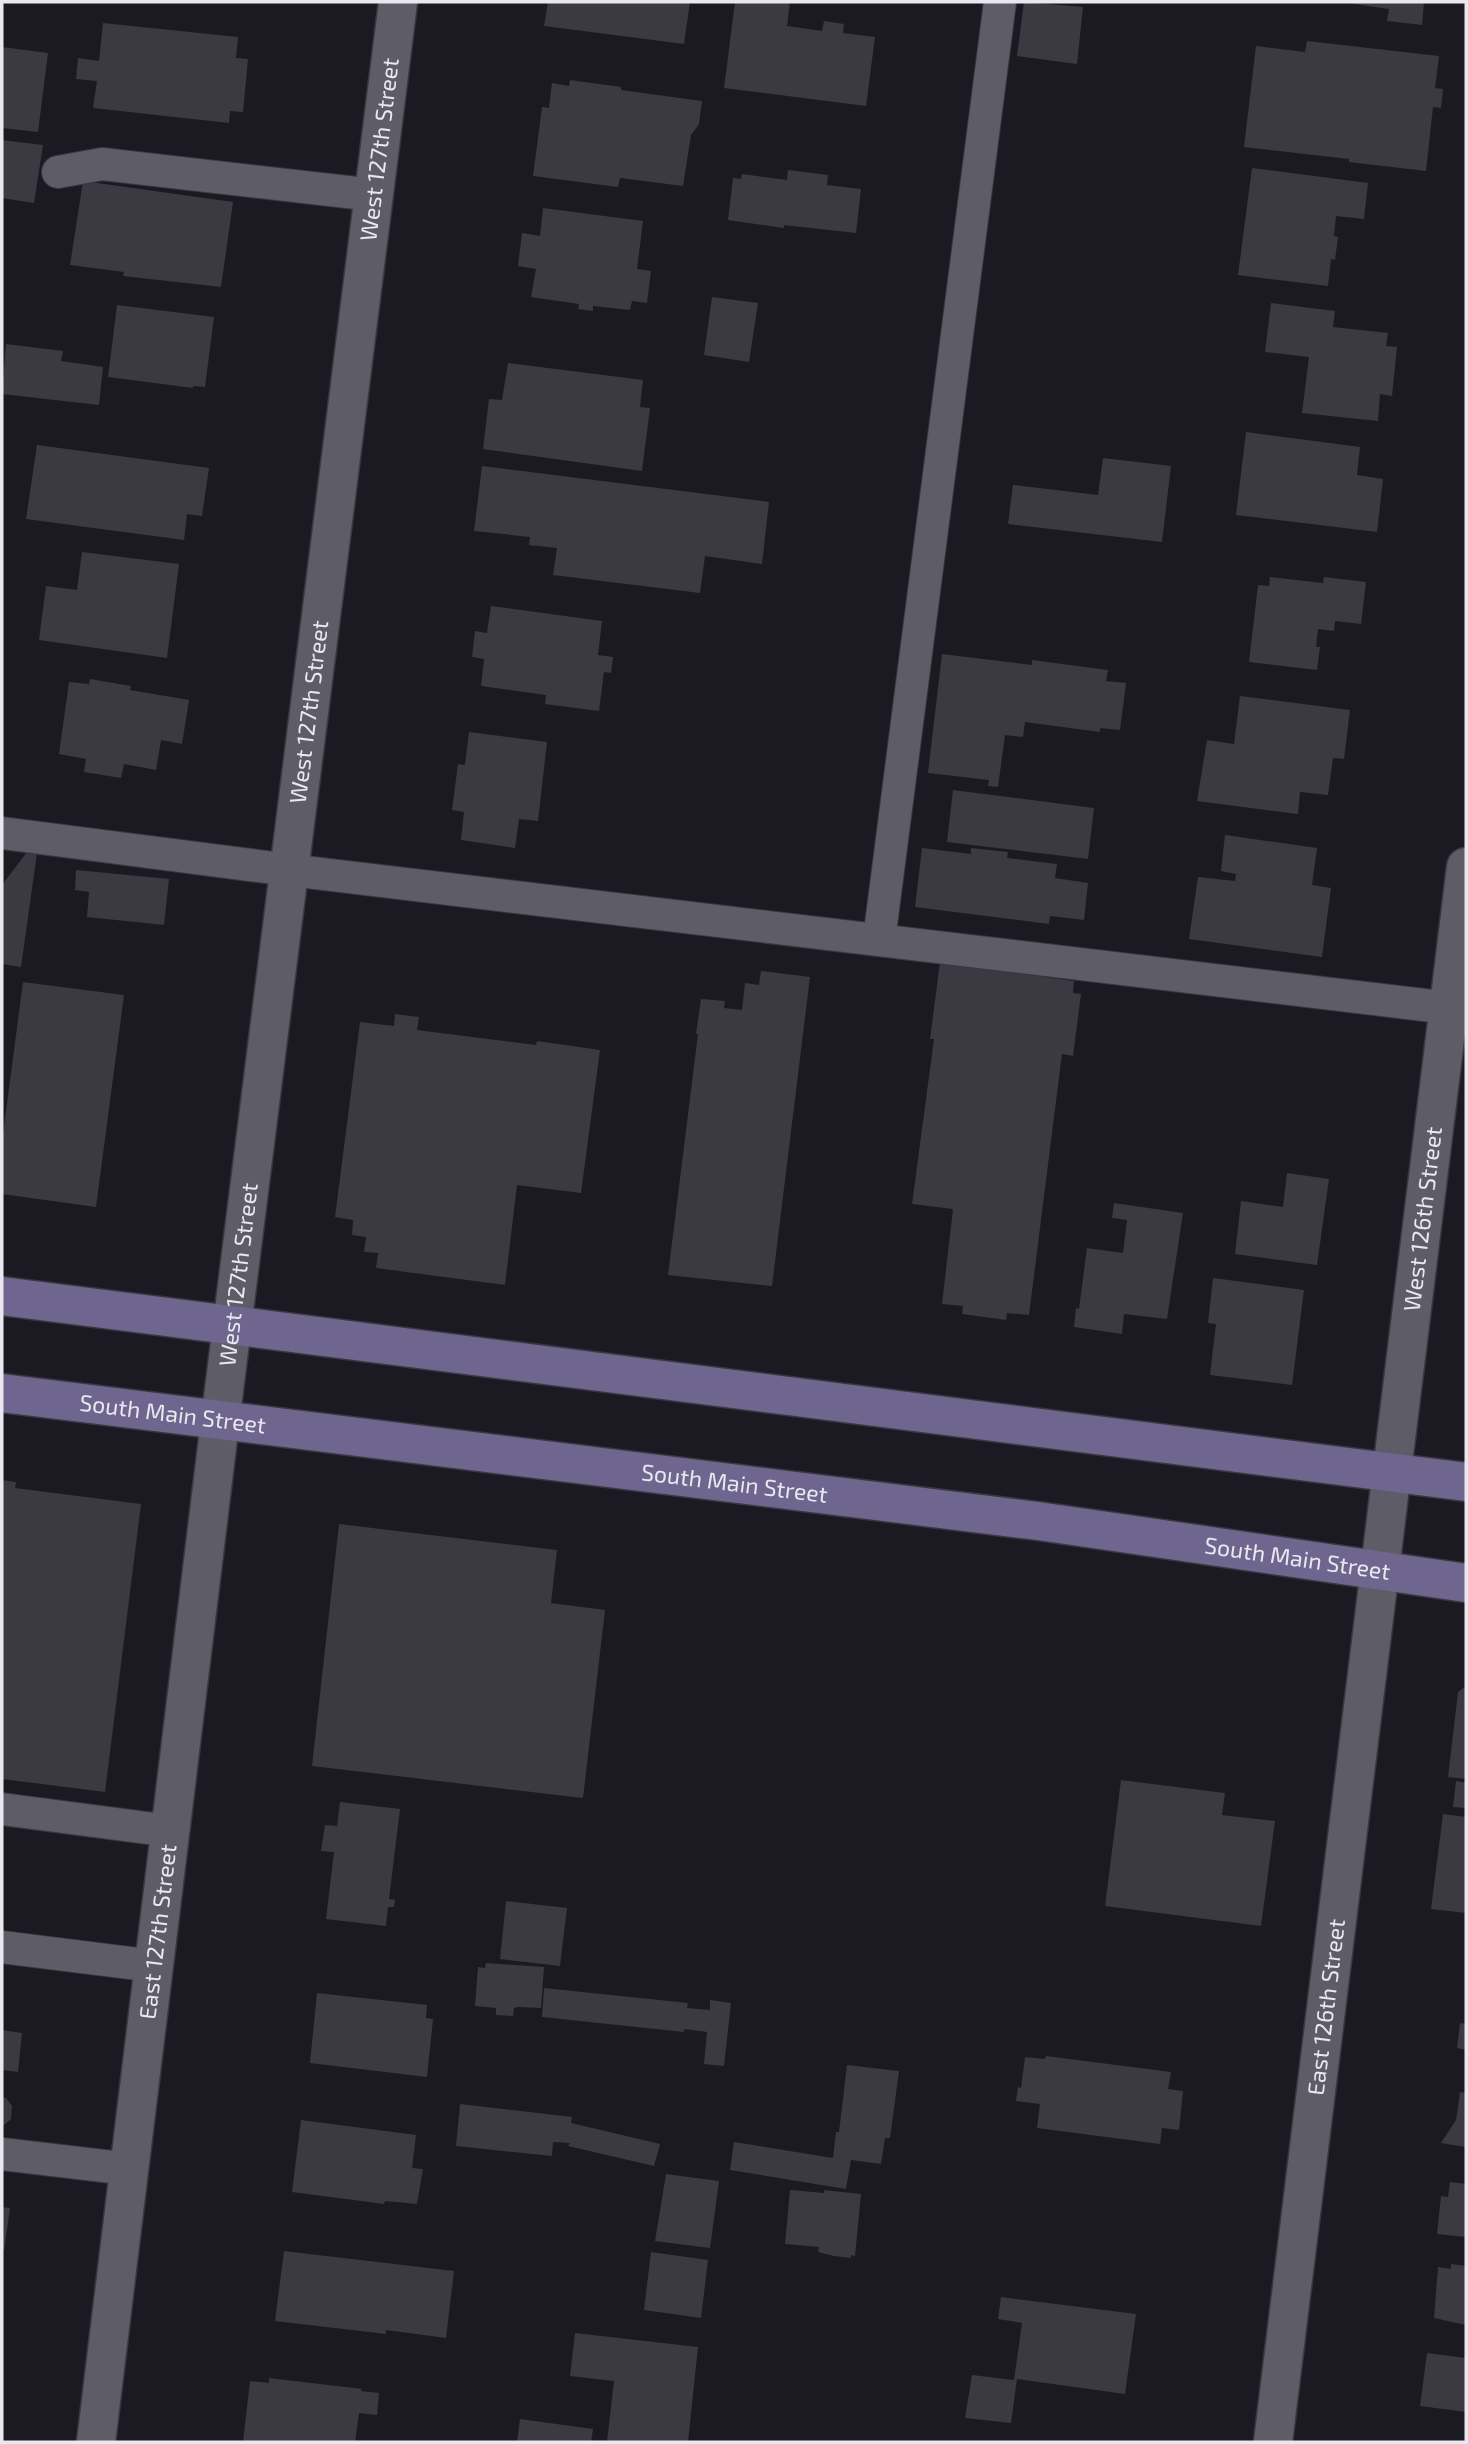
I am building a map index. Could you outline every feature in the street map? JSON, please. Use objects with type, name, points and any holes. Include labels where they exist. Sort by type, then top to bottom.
[{"type":"main road","points":[[2,1296],[1466,1482]]},
{"type":"main road","name":"South Main Street","points":[[2,1393],[1038,1521],[1466,1583]]},
{"type":"street","name":"West 127th Street","points":[[220,1422],[398,2]]},
{"type":"street","name":"West 126th Street","points":[[1380,1572],[1458,1009],[1466,867]]},
{"type":"street","name":"East 127th Street","points":[[96,2442],[220,1422]]},
{"type":"street","name":"East 126th Street","points":[[1273,2442],[1380,1572]]},
{"type":"lane","points":[[879,940],[1000,2]]},
{"type":"lane","points":[[58,172],[102,164],[374,195]]},
{"type":"lane","points":[[2,832],[289,870],[1458,1009]]},
{"type":"lane","points":[[2,1809],[170,1831]]},
{"type":"lane","points":[[2,1947],[155,1966]]},
{"type":"lane","points":[[2,2154],[130,2169]]},
{"type":"building","points":[[548,2],[690,2],[684,44],[544,26]]},
{"type":"building","points":[[735,2],[790,2],[787,26],[822,31],[824,21],[844,24],[843,33],[875,37],[866,106],[724,88]]},
{"type":"building","points":[[1024,2],[1083,7],[1077,64],[1017,56]]},
{"type":"building","points":[[1341,2],[1424,2],[1422,25],[1387,21],[1389,9]]},
{"type":"building","points":[[103,23],[238,37],[236,58],[248,59],[243,112],[230,111],[229,123],[93,108],[97,81],[76,79],[78,58],[99,61]]},
{"type":"building","points":[[1307,41],[1439,56],[1435,88],[1443,89],[1441,108],[1433,107],[1426,171],[1244,147],[1256,46],[1305,52]]},
{"type":"building","points":[[2,47],[48,53],[38,132],[2,128]]},
{"type":"building","points":[[570,80],[702,101],[699,124],[691,135],[683,186],[620,178],[618,187],[533,176],[542,107],[549,108],[552,83],[569,86]]},
{"type":"building","points":[[2,140],[43,145],[34,203],[2,198]]},
{"type":"building","points":[[1252,168],[1368,183],[1364,219],[1336,216],[1334,236],[1338,237],[1335,260],[1331,259],[1328,286],[1238,275]]},
{"type":"building","points":[[788,170],[828,175],[827,185],[861,189],[856,233],[784,225],[784,228],[728,220],[733,178],[741,179],[742,174],[787,180]]},
{"type":"building","points":[[83,181],[233,202],[221,287],[123,276],[124,272],[70,265]]},
{"type":"building","points":[[543,208],[643,221],[637,269],[651,271],[647,303],[632,301],[630,310],[593,306],[593,311],[578,309],[579,304],[531,297],[536,269],[518,266],[522,233],[540,236]]},
{"type":"building","points":[[712,297],[758,303],[749,362],[704,355]]},
{"type":"building","points":[[1271,303],[1335,311],[1333,327],[1388,333],[1386,346],[1397,347],[1392,396],[1380,394],[1378,421],[1302,413],[1309,357],[1265,352]]},
{"type":"building","points":[[117,305],[214,317],[205,387],[193,388],[108,377]]},
{"type":"building","points":[[6,344],[63,351],[61,361],[103,367],[99,405],[2,394]]},
{"type":"building","points":[[508,363],[643,380],[640,407],[650,408],[642,471],[483,449],[489,399],[502,400]]},
{"type":"building","points":[[1246,432],[1360,447],[1357,475],[1383,479],[1377,532],[1236,515]]},
{"type":"building","points":[[37,445],[209,468],[202,516],[187,514],[184,540],[26,519]]},
{"type":"building","points":[[1103,458],[1171,466],[1162,542],[1008,524],[1013,485],[1098,495]]},
{"type":"building","points":[[482,466],[769,502],[762,564],[705,556],[700,593],[553,575],[557,548],[529,545],[530,537],[474,531]]},
{"type":"building","points":[[82,552],[179,564],[167,658],[39,640],[46,586],[77,590]]},
{"type":"building","points":[[1270,577],[1323,583],[1324,577],[1366,582],[1361,624],[1335,621],[1334,631],[1318,629],[1316,647],[1320,647],[1317,670],[1249,662],[1258,585],[1269,586]]},
{"type":"building","points":[[491,606],[602,621],[598,655],[613,657],[611,673],[604,672],[599,711],[545,704],[546,695],[481,686],[484,659],[472,657],[475,631],[487,633]]},
{"type":"building","points":[[942,654],[1032,665],[1032,660],[1108,670],[1106,681],[1126,683],[1120,730],[1100,728],[1100,732],[1025,722],[1023,737],[1005,735],[998,787],[988,786],[989,780],[928,773]]},
{"type":"building","points":[[90,679],[131,686],[130,690],[189,700],[182,744],[161,740],[156,770],[124,764],[121,778],[84,772],[86,759],[59,754],[69,682],[89,684]]},
{"type":"building","points":[[1240,696],[1350,710],[1344,759],[1333,758],[1328,795],[1300,792],[1298,814],[1197,801],[1207,740],[1234,744]]},
{"type":"building","points":[[469,732],[547,742],[538,821],[519,819],[515,848],[461,840],[464,812],[452,810],[458,764],[465,765]]},
{"type":"building","points":[[953,790],[1094,808],[1088,859],[947,842]]},
{"type":"building","points":[[1225,835],[1317,848],[1312,885],[1331,888],[1322,957],[1189,939],[1198,877],[1235,881],[1236,874],[1221,871]]},
{"type":"building","points":[[922,848],[971,854],[971,848],[1008,852],[1007,858],[1057,864],[1055,878],[1088,883],[1084,920],[1050,916],[1049,924],[915,907]]},
{"type":"building","points":[[27,852],[37,853],[21,967],[2,964],[2,885]]},
{"type":"building","points":[[76,870],[169,879],[164,925],[87,917],[89,892],[75,890]]},
{"type":"building","points":[[940,962],[1074,981],[1073,993],[1081,994],[1073,1056],[1062,1054],[1029,1315],[1007,1313],[1006,1320],[962,1314],[963,1306],[942,1304],[953,1209],[912,1204],[934,1039],[930,1039]]},
{"type":"building","points":[[761,971],[810,977],[772,1286],[668,1275],[701,999],[725,1001],[724,1008],[742,1010],[745,983],[759,985]]},
{"type":"building","points":[[23,982],[124,995],[96,1207],[2,1194],[2,1142]]},
{"type":"building","points":[[395,1014],[419,1017],[417,1030],[536,1045],[537,1041],[600,1050],[581,1193],[517,1185],[505,1285],[376,1268],[378,1253],[364,1252],[366,1237],[352,1235],[353,1220],[335,1217],[360,1022],[394,1026]]},
{"type":"building","points":[[1287,1173],[1329,1179],[1317,1265],[1235,1254],[1241,1201],[1283,1207]]},
{"type":"building","points":[[1114,1203],[1183,1213],[1167,1319],[1124,1314],[1122,1334],[1074,1327],[1087,1248],[1123,1253],[1127,1220],[1112,1218]]},
{"type":"building","points":[[1213,1278],[1304,1290],[1292,1385],[1210,1375],[1216,1324],[1208,1323]]},
{"type":"building","points":[[2,1480],[16,1482],[15,1488],[141,1504],[105,1792],[2,1779]]},
{"type":"building","points":[[339,1524],[557,1550],[551,1603],[605,1610],[583,1798],[312,1766]]},
{"type":"building","points":[[1466,1686],[1466,1779],[1448,1777],[1458,1692]]},
{"type":"building","points":[[1121,1780],[1225,1793],[1222,1815],[1275,1821],[1261,1926],[1105,1906]]},
{"type":"building","points":[[1456,1781],[1466,1783],[1466,1808],[1453,1807]]},
{"type":"building","points":[[340,1802],[400,1809],[389,1899],[395,1900],[394,1907],[388,1907],[386,1926],[326,1919],[334,1852],[321,1851],[325,1825],[337,1826]]},
{"type":"building","points":[[1443,1814],[1466,1817],[1466,1913],[1431,1909]]},
{"type":"building","points":[[506,1901],[567,1908],[560,1966],[500,1959]]},
{"type":"building","points":[[486,1963],[544,1967],[541,2008],[514,2008],[513,2016],[496,2015],[496,2008],[475,2006],[478,1967],[485,1968]]},
{"type":"building","points":[[544,1988],[688,2003],[687,2008],[710,2010],[710,2000],[731,2003],[724,2066],[704,2064],[707,2032],[542,2017]]},
{"type":"building","points":[[317,1993],[427,2005],[426,2018],[433,2019],[427,2077],[310,2063]]},
{"type":"building","points":[[1460,2023],[1466,2024],[1466,2050],[1457,2048]]},
{"type":"building","points":[[2,2030],[22,2033],[18,2072],[2,2070]]},
{"type":"building","points":[[1046,2056],[1171,2072],[1168,2089],[1183,2091],[1179,2130],[1162,2128],[1160,2144],[1037,2128],[1040,2104],[1016,2101],[1018,2087],[1021,2088],[1025,2057],[1045,2059]]},
{"type":"building","points":[[847,2065],[899,2071],[890,2138],[885,2138],[881,2164],[851,2160],[846,2189],[730,2170],[734,2142],[833,2158]]},
{"type":"building","points":[[1460,2092],[1466,2093],[1466,2147],[1441,2143],[1456,2120]]},
{"type":"building","points":[[2,2097],[12,2106],[11,2119],[2,2127]]},
{"type":"building","points":[[460,2104],[572,2117],[571,2123],[660,2144],[654,2166],[568,2146],[570,2143],[553,2142],[552,2156],[456,2146]]},
{"type":"building","points":[[301,2120],[416,2135],[412,2168],[423,2169],[417,2204],[385,2201],[384,2204],[292,2192]]},
{"type":"building","points":[[666,2174],[719,2181],[710,2248],[655,2241]]},
{"type":"building","points":[[1450,2182],[1466,2184],[1466,2237],[1437,2234],[1441,2196],[1448,2197]]},
{"type":"building","points":[[790,2190],[861,2194],[855,2256],[834,2256],[818,2252],[819,2247],[785,2244]]},
{"type":"building","points":[[2,2207],[10,2208],[4,2251],[2,2250]]},
{"type":"building","points":[[284,2251],[454,2271],[446,2338],[275,2321]]},
{"type":"building","points":[[651,2252],[708,2260],[701,2318],[644,2310]]},
{"type":"building","points":[[1451,2264],[1466,2266],[1466,2325],[1434,2318],[1438,2267],[1451,2269]]},
{"type":"building","points":[[1001,2297],[1136,2314],[1125,2394],[1017,2379],[1011,2423],[965,2418],[972,2375],[1014,2380],[1022,2323],[998,2319]]},
{"type":"building","points":[[575,2333],[698,2347],[688,2442],[607,2442],[614,2381],[570,2376]]},
{"type":"building","points":[[1427,2353],[1466,2358],[1466,2412],[1420,2406]]},
{"type":"building","points":[[269,2378],[379,2393],[377,2415],[359,2413],[355,2442],[243,2442],[250,2381],[269,2383]]},
{"type":"building","points":[[520,2419],[593,2429],[591,2442],[517,2442]]}]
